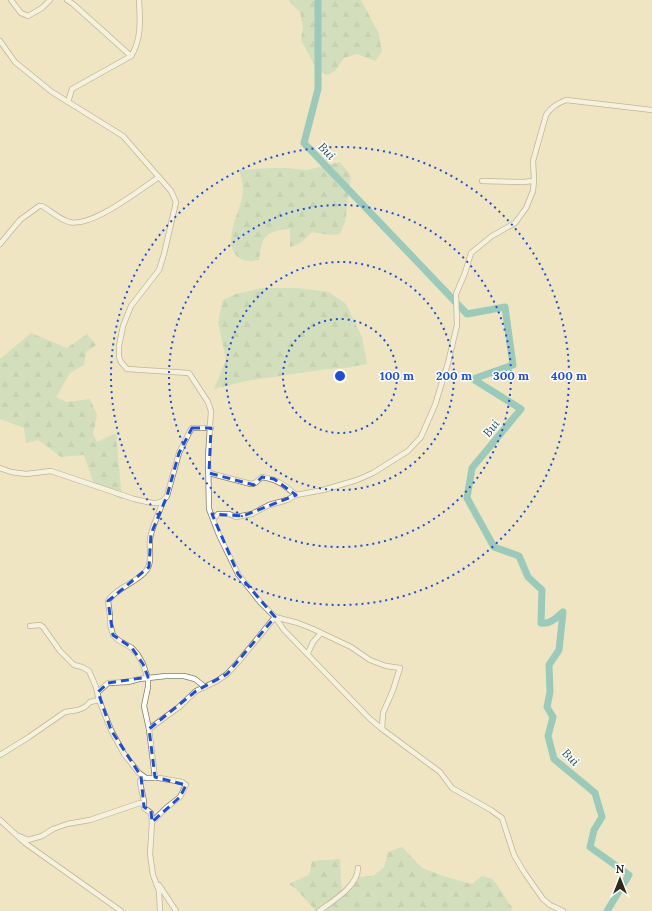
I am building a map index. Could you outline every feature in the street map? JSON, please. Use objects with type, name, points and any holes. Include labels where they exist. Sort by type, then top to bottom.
[{"type":"street","points":[[10,0],[21,13],[28,16],[42,8],[50,0]]},
{"type":"street","points":[[67,0],[131,56]]},
{"type":"street","points":[[68,102],[72,89],[131,56],[136,49],[140,34],[139,0]]},
{"type":"street","points":[[0,41],[15,62],[52,92],[123,136],[171,191],[176,202],[159,270],[138,296],[126,317],[119,346],[119,357],[127,369],[189,373],[208,402],[210,411],[208,457],[209,509],[238,574],[260,602],[275,617],[284,630],[308,653],[369,718],[440,772],[452,788],[491,810],[502,818],[514,855],[524,872],[543,899],[550,905],[563,911]]},
{"type":"street","points":[[214,518],[218,514],[230,514],[236,518],[252,514],[269,505],[296,495],[323,490],[357,480],[373,473],[408,451],[421,438],[435,405],[458,325],[456,294],[465,273],[469,256],[492,236],[515,223],[526,208],[533,191],[533,161],[546,115],[560,102],[566,100],[652,110]]},
{"type":"street","points":[[0,244],[20,220],[39,206],[42,206],[69,222],[80,222],[93,219],[111,209],[159,177]]},
{"type":"street","points":[[482,181],[534,181]]},
{"type":"street","points":[[155,778],[149,729],[144,706],[148,687],[148,678],[138,655],[132,648],[118,640],[113,634],[110,624],[108,601],[145,572],[149,567],[151,534],[167,496],[179,453],[192,428],[210,428]]},
{"type":"street","points":[[0,468],[22,474],[51,471],[134,500],[152,503],[164,501]]},
{"type":"street","points":[[209,473],[251,484],[255,483],[262,477],[274,479],[296,495]]},
{"type":"street","points":[[275,617],[298,623],[321,633],[351,647],[370,660],[386,666],[400,668],[393,690],[382,712],[382,729]]},
{"type":"street","points":[[149,729],[196,691],[221,679],[235,666],[275,617]]},
{"type":"street","points":[[30,626],[40,625],[43,627],[60,651],[74,665],[82,667],[88,671],[98,692],[99,700],[109,726],[122,750],[144,777],[182,782],[186,785],[180,797],[152,822]]},
{"type":"street","points":[[308,653],[313,642],[321,633]]},
{"type":"street","points":[[98,692],[108,683],[166,676],[184,676],[195,679],[206,687]]},
{"type":"street","points":[[0,754],[29,737],[65,712],[78,710],[85,707],[90,702],[99,700]]},
{"type":"street","points":[[144,777],[139,782],[144,801],[144,808],[151,813],[152,822],[150,854],[153,875],[159,892],[160,911]]},
{"type":"street","points":[[16,835],[28,840],[42,836],[53,829],[67,824],[90,820],[140,803],[143,804]]},
{"type":"street","points":[[0,820],[25,843],[121,911]]},
{"type":"street","points":[[320,911],[346,890],[357,876],[358,868]]},
{"type":"street","points":[[153,875],[176,911]]},
{"type":"highlighted area","points":[[192,428],[211,428],[209,473],[254,485],[262,477],[274,479],[296,495],[243,516],[212,514],[238,574],[275,617],[227,674],[196,691],[149,729],[155,777],[186,785],[180,797],[152,822],[151,811],[144,807],[141,776],[111,730],[98,692],[108,683],[148,677],[143,664],[132,648],[113,635],[108,601],[149,567],[151,534],[167,496],[179,453]]},
{"type":"green space","points":[[288,0],[361,0],[379,34],[382,52],[375,61],[357,54],[344,58],[335,71],[327,75],[316,68],[301,40],[303,27],[300,12]]},
{"type":"green space","points":[[340,162],[351,176],[345,222],[340,234],[330,235],[312,232],[300,243],[290,247],[290,229],[275,231],[266,236],[262,245],[259,260],[245,261],[236,255],[232,248],[231,240],[234,223],[243,195],[239,170],[286,168],[307,170]]},
{"type":"green space","points":[[262,288],[297,288],[329,292],[346,304],[362,337],[367,364],[246,381],[214,389],[226,360],[218,322],[223,300],[236,294]]},
{"type":"green space","points":[[31,333],[67,348],[87,334],[96,345],[86,352],[84,365],[70,373],[56,397],[66,402],[90,399],[97,415],[93,434],[97,442],[116,433],[122,500],[94,484],[84,455],[61,457],[38,440],[26,443],[24,428],[0,419],[0,359]]},
{"type":"green space","points":[[402,847],[422,868],[443,876],[472,884],[482,876],[493,879],[513,909],[510,911],[316,911],[296,889],[289,884],[309,875],[312,861],[340,859],[342,895],[358,877],[373,876],[384,867],[388,852]]},
{"type":"waterway","name":"Bui","points":[[318,0],[318,89],[304,143],[467,314],[505,307],[513,365],[473,379],[521,409],[472,468],[467,498],[494,547],[519,556],[528,577],[542,590],[541,623],[550,622],[563,612],[559,650],[549,665],[550,692],[547,707],[553,717],[548,736],[554,759],[595,793],[602,817],[594,830],[590,847],[629,875],[607,911]]}]
